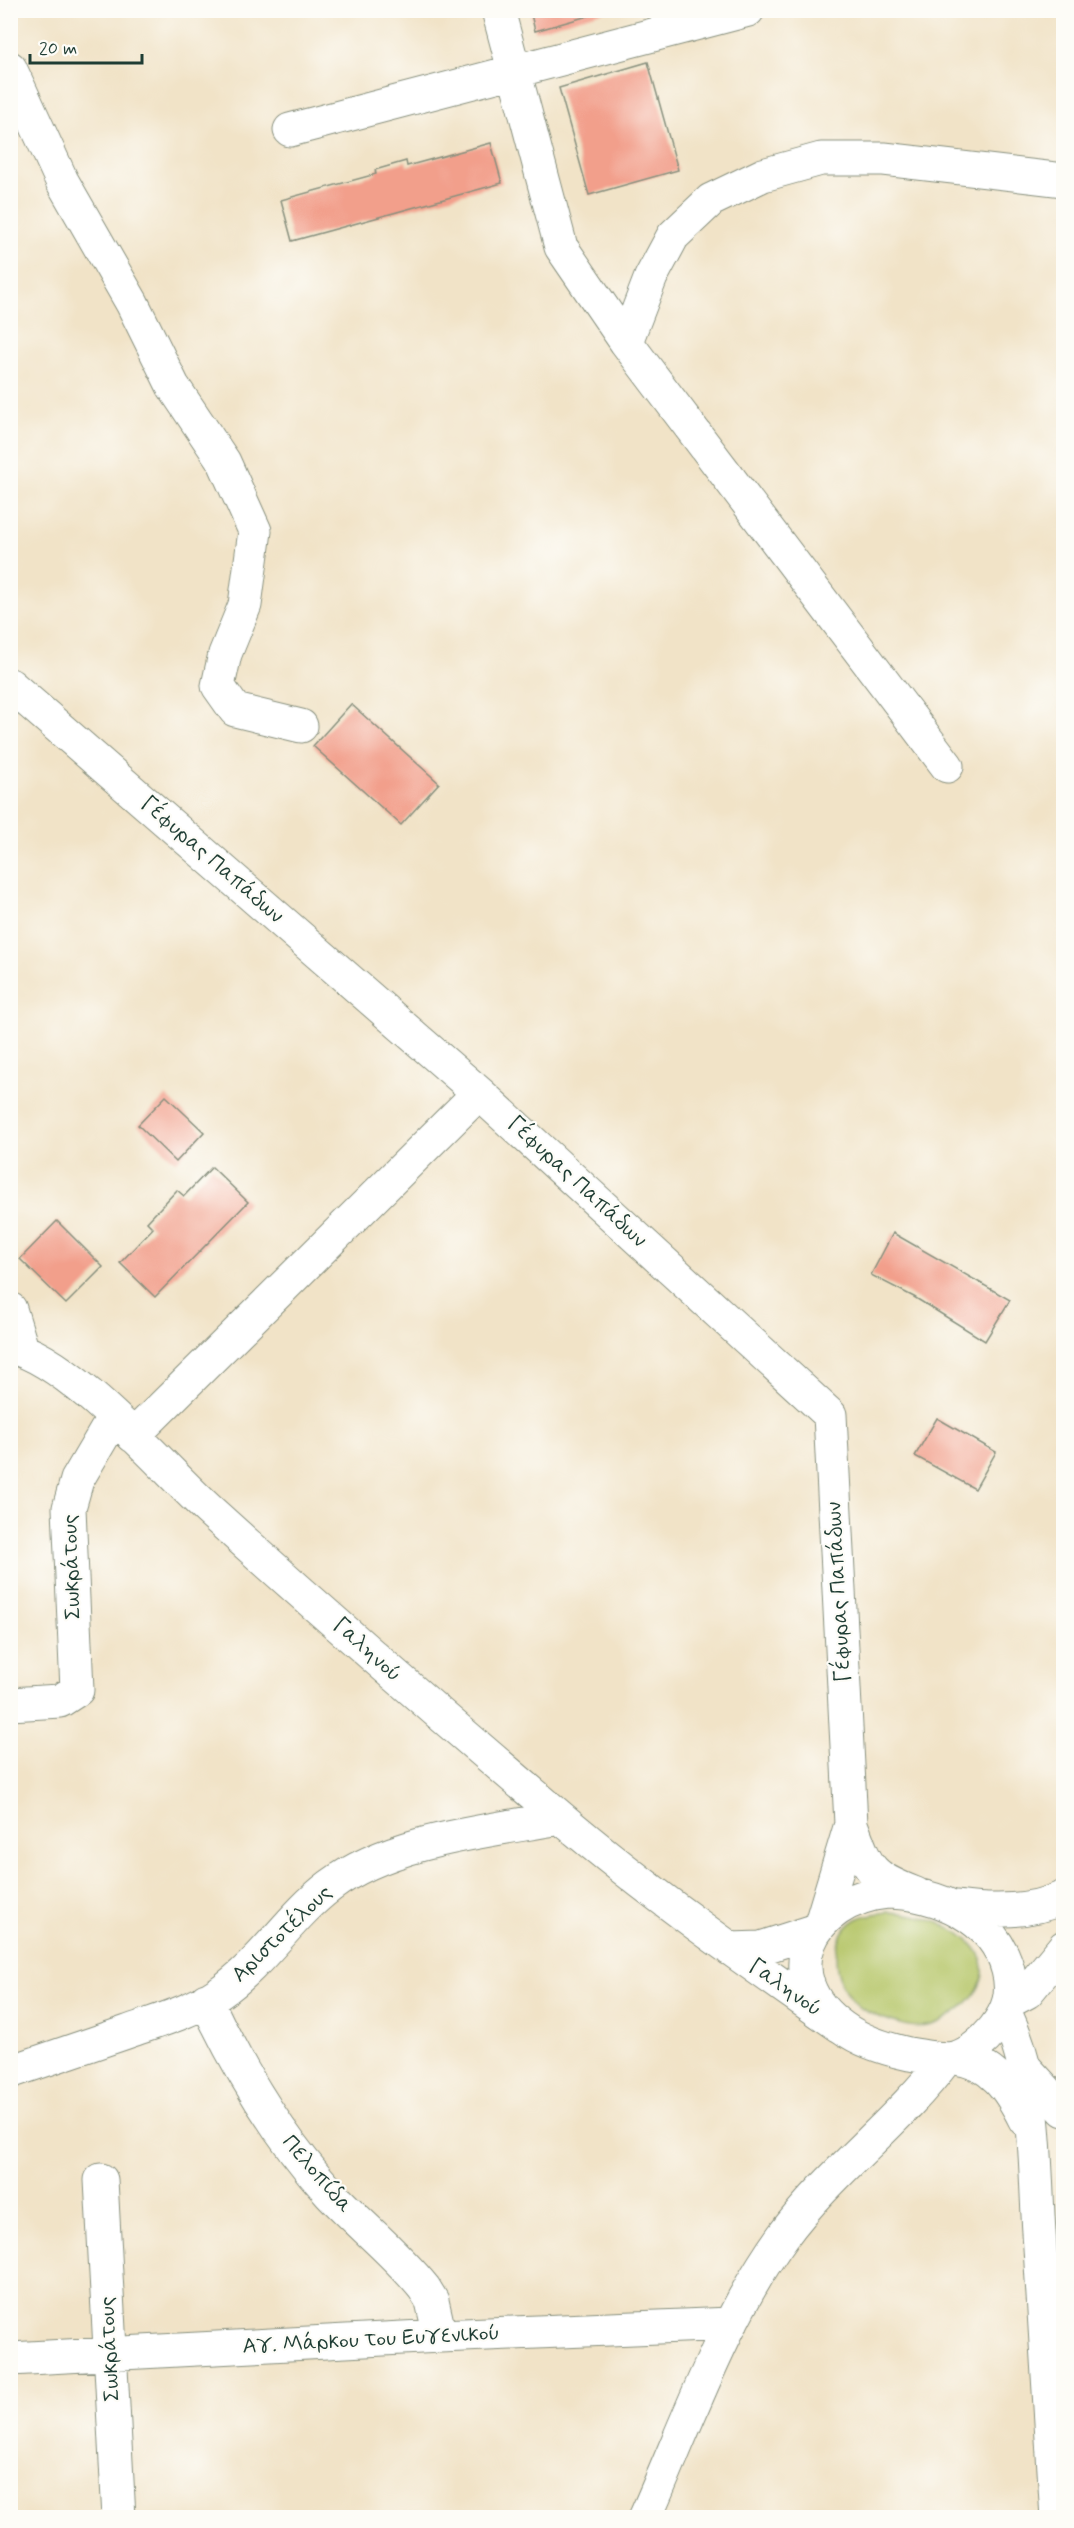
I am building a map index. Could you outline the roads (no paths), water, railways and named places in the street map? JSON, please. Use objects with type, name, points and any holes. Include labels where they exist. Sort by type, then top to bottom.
[{"type":"street","points":[[498,10],[561,247],[626,342],[947,766]]},
{"type":"street","points":[[290,130],[748,10]]},
{"type":"street","points":[[10,68],[62,181],[132,303],[173,386],[224,462],[255,531],[245,605],[225,654],[218,686],[235,710],[302,726]]},
{"type":"street","points":[[626,342],[651,277],[673,236],[711,200],[763,175],[821,159],[884,159],[1064,180]]},
{"type":"street","name":"Γέφυρας Παπάδων","points":[[10,685],[479,1093],[830,1415],[850,1824],[818,1926]]},
{"type":"street","name":"Σωκράτους","points":[[10,1704],[60,1701],[77,1690],[69,1508],[77,1480],[123,1427],[479,1093]]},
{"type":"street","points":[[10,1308],[16,1348]]},
{"type":"street","name":"Γαληνού","points":[[16,1348],[59,1370],[123,1427],[208,1509],[560,1818],[730,1949],[840,2026]]},
{"type":"street","name":"Αριστοτέλους","points":[[10,2072],[164,2019],[206,2000],[251,1967],[306,1907],[344,1877],[375,1862],[447,1837],[560,1818]]},
{"type":"street","name":"Γέφυρας Παπάδων","points":[[850,1824],[870,1870],[890,1884],[916,1894]]},
{"type":"street","points":[[1033,2139],[1016,2102],[999,2078],[977,2063],[901,2052],[858,2037],[840,2026],[816,2000],[808,1983],[806,1954],[818,1926],[840,1906],[866,1895],[887,1892],[916,1894],[947,1905],[983,1911],[1020,1910],[1064,1897]]},
{"type":"street","points":[[947,1905],[982,1925],[999,1946],[1008,1972],[1008,2007],[1025,2068],[1033,2139],[1057,2517]]},
{"type":"street","name":"Γαληνού","points":[[730,1949],[761,1948],[818,1926]]},
{"type":"street","points":[[645,2517],[731,2324],[766,2262],[799,2216],[950,2059],[985,2039],[1008,2007],[1027,1992],[1064,1947]]},
{"type":"street","name":"Πελοπίδα","points":[[206,2000],[250,2086],[298,2155],[332,2194],[424,2288],[432,2301],[440,2336]]},
{"type":"street","points":[[1025,2068],[1064,2110]]},
{"type":"street","name":"Σωκράτους","points":[[101,2180],[119,2517]]},
{"type":"street","name":"Αγ. Μάρκου του Ευγενικού","points":[[10,2359],[440,2336],[731,2324]]}]
